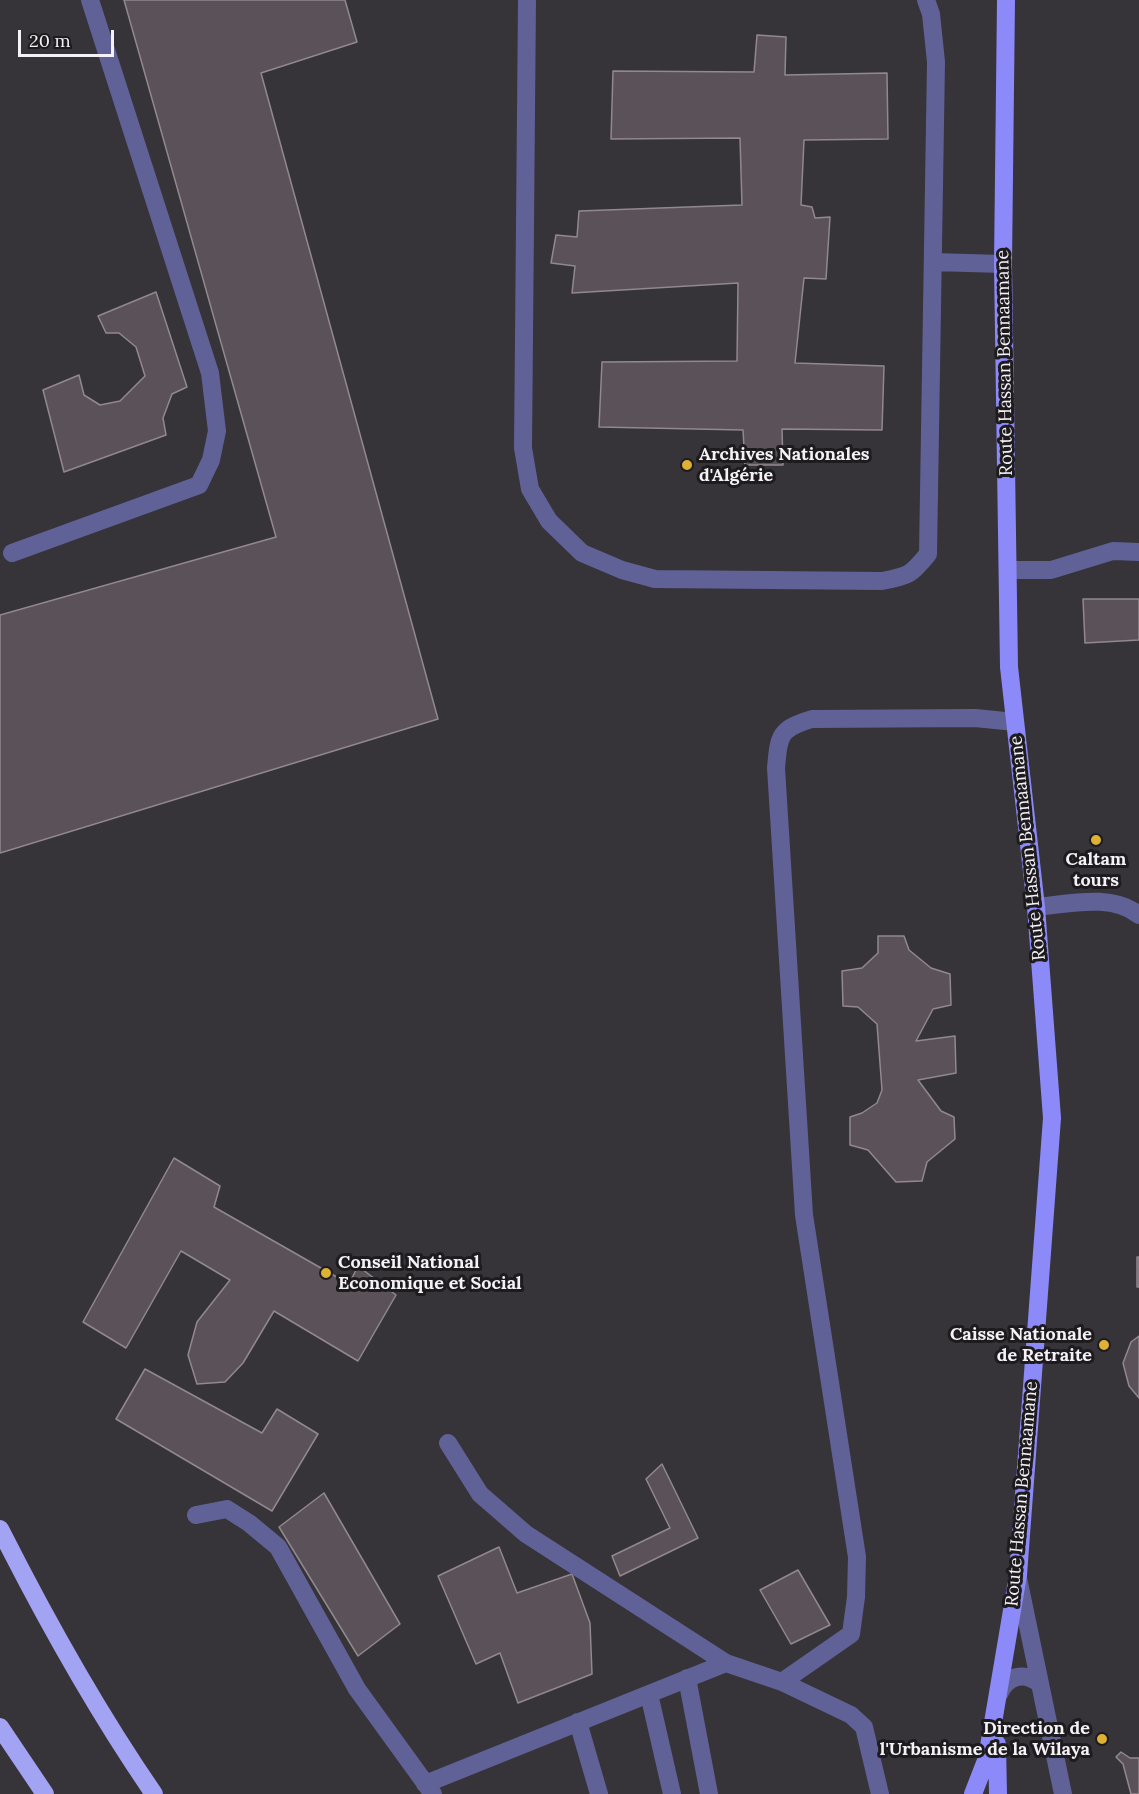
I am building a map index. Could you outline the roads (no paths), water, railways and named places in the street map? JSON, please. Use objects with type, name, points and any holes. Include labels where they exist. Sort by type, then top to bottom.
[{"type":"highway","points":[[0,1529],[28,1584],[124,1751],[154,1794]]},
{"type":"highway","points":[[0,1727],[45,1794]]},
{"type":"main road","name":"Route Hassan Bennaamane","points":[[973,1794],[987,1758],[1018,1575],[1052,1118],[1036,907],[1009,667],[1003,264],[1006,0]]},
{"type":"main road","name":"Route Hassan Bennaamane","points":[[998,1794],[996,1755],[999,1694]]},
{"type":"street","points":[[12,553],[199,485],[211,460],[217,431],[210,373],[90,0]]},
{"type":"street","points":[[527,0],[522,448],[530,489],[549,521],[582,553],[622,570],[655,579],[882,581],[913,573],[928,554],[936,62],[931,14],[926,0]]},
{"type":"street","points":[[933,262],[1003,264]]},
{"type":"street","points":[[1008,570],[1051,570],[1113,551],[1139,552]]},
{"type":"street","points":[[782,1682],[851,1635],[856,1598],[857,1557],[804,1215],[777,780],[778,740],[792,725],[812,719],[975,718],[1015,722]]},
{"type":"street","points":[[1036,907],[1098,902],[1114,903],[1131,909],[1139,915]]},
{"type":"street","points":[[448,1443],[480,1494],[526,1534],[726,1662],[782,1682],[851,1715],[864,1728],[880,1794]]},
{"type":"street","points":[[196,1515],[227,1509],[249,1523],[278,1547],[357,1689],[429,1789],[578,1722],[726,1662]]},
{"type":"street","points":[[1018,1575],[1063,1794]]},
{"type":"street","points":[[999,1694],[1008,1680],[1016,1677],[1032,1678],[1039,1683]]},
{"type":"street","points":[[687,1678],[709,1794]]},
{"type":"street","points":[[649,1694],[672,1794]]},
{"type":"street","points":[[578,1722],[599,1794]]},
{"type":"place","name":"Archives Nationales d'Algérie","points":[[687,465]]},
{"type":"place","name":"Caltam tours","points":[[1096,840]]},
{"type":"place","name":"Conseil National Economique et Social","points":[[326,1273]]},
{"type":"place","name":"Caisse Nationale de Retraite","points":[[1104,1345]]},
{"type":"place","name":"Direction de l'Urbanisme de la Wilaya","points":[[1102,1739]]}]
